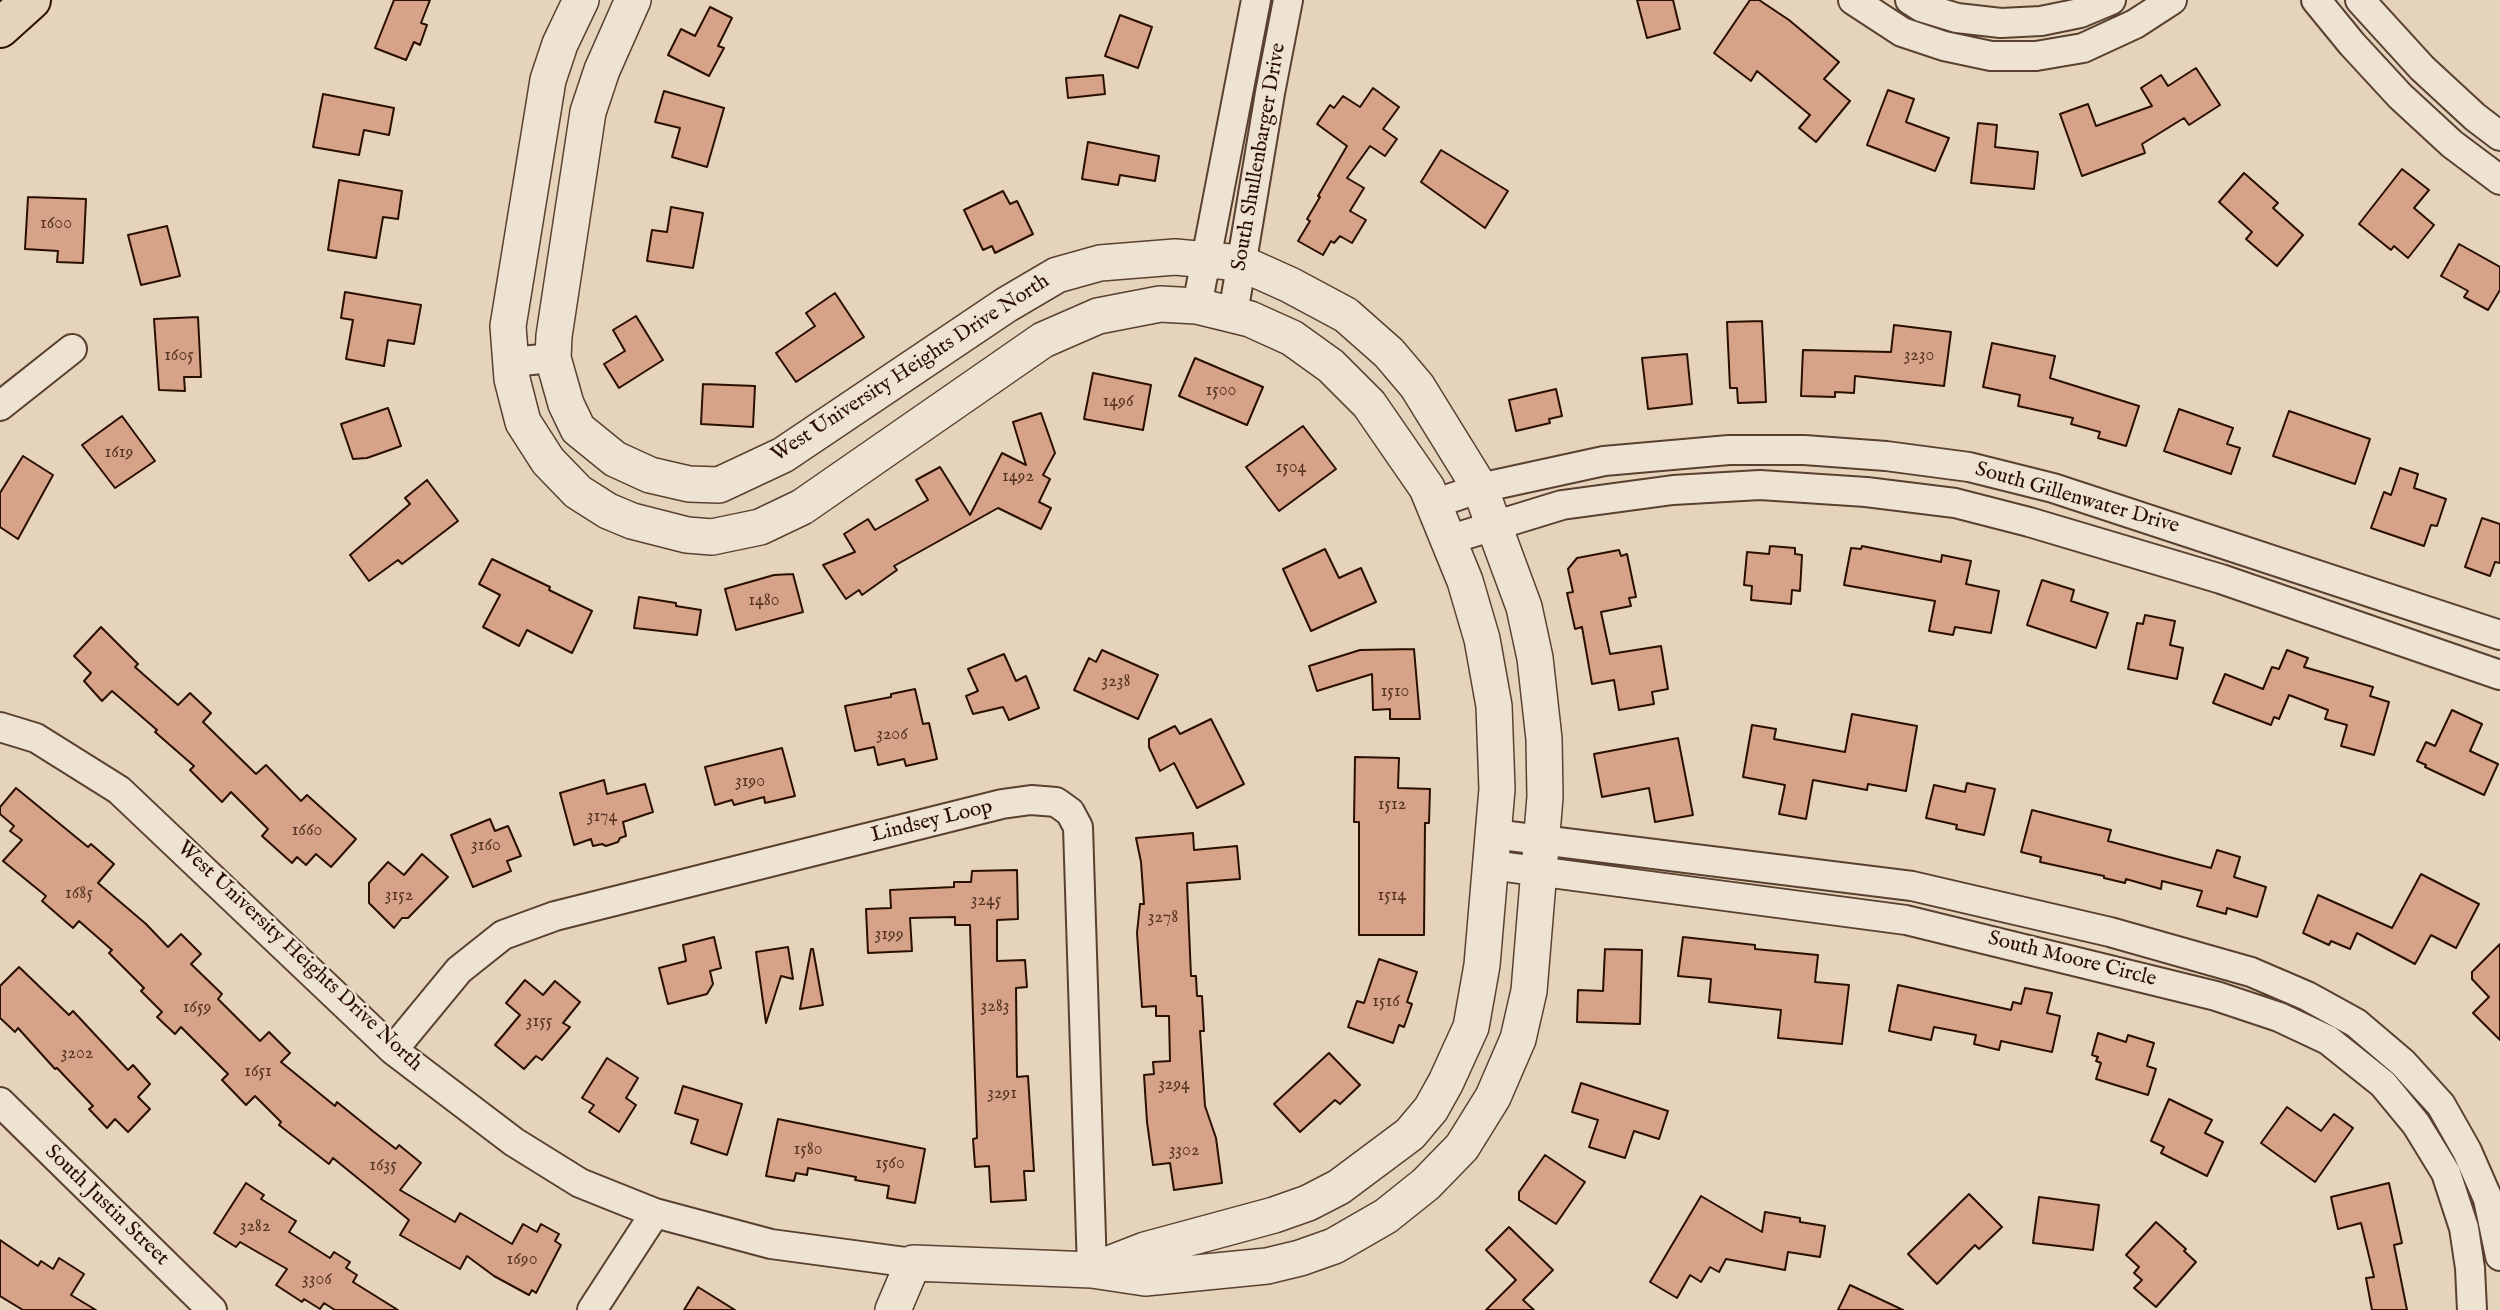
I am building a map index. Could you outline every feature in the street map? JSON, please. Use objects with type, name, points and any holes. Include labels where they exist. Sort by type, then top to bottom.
[{"type":"highway","points":[[0,28],[31,0]]},
{"type":"street","name":"West University Heights Drive North","points":[[581,0],[560,44],[548,80],[508,326],[512,379],[523,422],[548,461],[578,492],[608,511],[632,521],[687,535],[712,537],[760,527],[802,507],[1043,340],[1098,316],[1160,304],[1198,306],[1250,319],[1292,338],[1331,366],[1369,404],[1427,488],[1465,581],[1494,706],[1497,789],[1482,965],[1471,1027],[1446,1082],[1410,1135],[1339,1187],[1308,1203],[1274,1215],[1144,1250],[1092,1270]]},
{"type":"street","name":"West University Heights Drive North","points":[[0,727],[36,738],[120,790],[393,1050],[514,1142],[580,1183],[655,1213],[771,1244],[913,1263],[1092,1270],[1145,1278],[1267,1266],[1334,1246],[1387,1216],[1426,1184],[1462,1147],[1493,1097],[1518,1039],[1530,991],[1545,797],[1544,739],[1535,658],[1524,607],[1480,488],[1417,386],[1389,353],[1346,315],[1241,263],[1175,257],[1100,263],[1057,275],[1006,305],[783,455],[719,485],[689,485],[650,475],[615,459],[578,429],[566,404],[553,358],[556,309],[588,112],[602,69],[633,0]]},
{"type":"street","name":"South Shullenbarger Drive","points":[[1198,306],[1256,0]]},
{"type":"street","name":"South Shullenbarger Drive","points":[[1233,314],[1288,0]]},
{"type":"street","points":[[1853,0],[1902,32],[1944,46],[1991,56],[2036,56],[2083,48],[2135,24],[2172,0]]},
{"type":"street","points":[[1909,0],[1957,18],[2001,23],[2041,21],[2080,13],[2111,0]]},
{"type":"street","points":[[2316,0],[2400,96],[2452,144],[2500,180]]},
{"type":"street","points":[[2360,0],[2422,68],[2475,117],[2500,136]]},
{"type":"street","points":[[0,406],[72,349]]},
{"type":"street","points":[[511,362],[553,358]]},
{"type":"street","name":"South Gillenwater Drive","points":[[1434,504],[1480,488],[1604,461],[1729,450],[1804,450],[1886,456],[1969,467],[2053,488],[2500,635]]},
{"type":"street","name":"South Gillenwater Drive","points":[[1448,540],[1562,505],[1673,490],[1760,485],[1866,492],[1955,503],[2221,579],[2500,675]]},
{"type":"street","name":"Lindsey Loop","points":[[393,1050],[459,970],[503,934],[555,916],[1002,804],[1031,800],[1056,802],[1070,812],[1078,827],[1092,1270]]},
{"type":"street","name":"South Moore Circle","points":[[1492,850],[1912,886],[2110,932],[2251,972],[2307,996],[2356,1023],[2403,1063],[2441,1105],[2467,1152],[2488,1199],[2500,1256]]},
{"type":"street","name":"South Moore Circle","points":[[1540,856],[1906,920],[2216,996],[2291,1023],[2328,1040],[2383,1084],[2416,1124],[2446,1173],[2464,1228],[2472,1310]]},
{"type":"street","name":"South Justin Street","points":[[0,1102],[212,1310]]},
{"type":"street","points":[[593,1310],[655,1213]]},
{"type":"street","points":[[893,1310],[913,1263]]},
{"type":"building","points":[[394,0],[430,0],[421,23],[427,25],[420,45],[414,42],[406,60],[375,48]]},
{"type":"building","points":[[1637,0],[1673,0],[1680,29],[1647,38]]},
{"type":"building","points":[[1750,0],[1759,0],[1789,20],[1839,62],[1824,79],[1850,101],[1816,142],[1799,128],[1810,115],[1757,71],[1751,81],[1714,53]]},
{"type":"building","points":[[710,7],[732,18],[718,46],[724,48],[709,76],[668,55],[681,29],[695,36]]},
{"type":"building","points":[[1120,15],[1152,27],[1138,68],[1105,56]]},
{"type":"building","points":[[2196,68],[2220,105],[2189,125],[2184,118],[2142,144],[2145,153],[2082,176],[2060,114],[2088,104],[2096,126],[2152,106],[2141,88],[2161,75],[2168,86]]},
{"type":"building","points":[[1103,75],[1105,94],[1068,98],[1066,78]]},
{"type":"building","points":[[1373,88],[1399,107],[1383,129],[1397,139],[1385,156],[1370,146],[1347,178],[1364,188],[1350,211],[1366,220],[1352,243],[1340,236],[1334,243],[1331,241],[1323,255],[1298,241],[1310,221],[1307,219],[1320,197],[1318,196],[1347,146],[1317,124],[1330,105],[1334,108],[1343,96],[1360,107]]},
{"type":"building","points":[[1888,90],[1914,99],[1906,122],[1949,138],[1935,171],[1867,145]]},
{"type":"building","points":[[664,91],[724,108],[707,167],[672,157],[680,128],[655,122]]},
{"type":"building","points":[[323,94],[394,108],[389,135],[364,130],[359,155],[313,147]]},
{"type":"building","points":[[1978,123],[1997,125],[1995,147],[2038,152],[2034,189],[1971,183]]},
{"type":"building","points":[[1088,142],[1159,156],[1155,181],[1120,175],[1118,185],[1082,179]]},
{"type":"building","points":[[1441,150],[1508,191],[1485,228],[1421,182]]},
{"type":"building","points":[[2402,169],[2429,190],[2414,208],[2434,225],[2408,258],[2394,246],[2391,250],[2359,224]]},
{"type":"building","points":[[2244,173],[2278,203],[2273,208],[2303,235],[2277,266],[2246,239],[2252,232],[2219,202]]},
{"type":"building","points":[[339,180],[402,191],[398,219],[383,217],[376,258],[328,250]]},
{"type":"building","points":[[1003,191],[1010,204],[1017,201],[1033,234],[995,253],[992,246],[983,250],[964,210]]},
{"type":"building","points":[[28,197],[86,199],[83,263],[57,262],[58,251],[25,249]]},
{"type":"building","points":[[671,207],[703,213],[693,268],[647,261],[652,230],[667,232]]},
{"type":"building","points":[[167,226],[180,276],[141,285],[128,235]]},
{"type":"building","points":[[2459,244],[2500,267],[2500,290],[2488,310],[2464,297],[2468,291],[2441,276]]},
{"type":"building","points":[[345,292],[421,305],[414,344],[388,340],[384,366],[346,359],[353,320],[341,318]]},
{"type":"building","points":[[835,293],[864,337],[796,382],[776,353],[815,326],[806,313]]},
{"type":"building","points":[[636,316],[663,360],[619,388],[604,364],[625,351],[613,330]]},
{"type":"building","points":[[198,317],[201,377],[184,377],[185,391],[159,390],[154,319]]},
{"type":"building","points":[[1762,321],[1766,402],[1738,403],[1737,388],[1730,388],[1727,322]]},
{"type":"building","points":[[1894,325],[1951,332],[1944,386],[1855,376],[1854,393],[1835,392],[1835,397],[1801,396],[1803,350],[1891,352]]},
{"type":"building","points":[[1992,343],[2055,356],[2050,378],[2139,406],[2126,446],[2098,438],[2100,432],[2071,424],[2073,418],[2018,406],[2020,395],[1983,387]]},
{"type":"building","points":[[1687,354],[1692,404],[1648,409],[1642,358]]},
{"type":"building","points":[[1195,358],[1263,387],[1247,425],[1179,396]]},
{"type":"building","points":[[1093,373],[1151,385],[1143,430],[1084,419]]},
{"type":"building","points":[[703,384],[755,386],[753,427],[701,424]]},
{"type":"building","points":[[1556,389],[1562,416],[1549,419],[1550,423],[1516,431],[1509,400]]},
{"type":"building","points":[[388,408],[401,446],[367,458],[353,459],[341,424]]},
{"type":"building","points":[[2179,409],[2233,428],[2227,444],[2240,448],[2231,474],[2164,451]]},
{"type":"building","points":[[2289,411],[2370,439],[2355,484],[2273,456]]},
{"type":"building","points":[[1041,413],[1055,453],[1043,475],[1050,479],[1039,502],[1051,508],[1041,529],[998,508],[894,566],[897,570],[862,595],[859,590],[846,599],[823,565],[855,552],[844,534],[868,519],[875,530],[928,500],[916,480],[940,467],[970,515],[1002,453],[1026,465],[1013,422]]},
{"type":"building","points":[[122,416],[155,461],[115,488],[82,445]]},
{"type":"building","points":[[1303,426],[1336,469],[1279,511],[1246,467]]},
{"type":"building","points":[[23,456],[53,475],[18,539],[0,527],[0,493]]},
{"type":"building","points":[[2400,468],[2418,474],[2414,488],[2446,499],[2437,526],[2431,525],[2424,546],[2371,528],[2384,492],[2391,495]]},
{"type":"building","points":[[427,480],[458,521],[402,564],[398,560],[369,581],[350,555],[410,504],[405,498]]},
{"type":"building","points":[[2482,518],[2500,524],[2500,563],[2495,562],[2490,576],[2465,567]]},
{"type":"building","points":[[1770,546],[1795,548],[1795,554],[1802,555],[1800,591],[1792,590],[1791,604],[1751,600],[1752,586],[1744,585],[1747,552],[1769,554]]},
{"type":"building","points":[[1862,546],[1941,562],[1942,555],[1971,561],[1966,584],[1999,591],[1991,633],[1955,627],[1953,635],[1929,631],[1935,601],[1844,585],[1851,548],[1861,549]]},
{"type":"building","points":[[1325,549],[1339,578],[1361,568],[1376,602],[1311,631],[1283,569]]},
{"type":"building","points":[[1619,550],[1621,556],[1627,554],[1636,597],[1629,598],[1631,606],[1601,612],[1610,654],[1661,646],[1668,689],[1652,692],[1654,704],[1619,710],[1614,680],[1592,684],[1582,627],[1575,629],[1567,593],[1573,592],[1568,569],[1577,558]]},
{"type":"building","points":[[492,559],[592,611],[572,653],[527,630],[519,646],[483,627],[500,595],[479,584]]},
{"type":"building","points":[[793,574],[803,612],[736,630],[725,589],[774,575]]},
{"type":"building","points":[[2042,580],[2074,590],[2071,601],[2108,613],[2096,648],[2027,625]]},
{"type":"building","points":[[639,597],[701,610],[697,635],[634,628]]},
{"type":"building","points":[[2145,615],[2175,621],[2170,645],[2183,648],[2177,679],[2128,669],[2137,623],[2143,624]]},
{"type":"building","points":[[101,627],[138,664],[135,667],[178,705],[190,693],[211,713],[203,722],[256,774],[266,765],[301,801],[307,795],[356,839],[331,867],[316,854],[306,865],[297,857],[292,863],[262,836],[268,829],[231,792],[222,802],[190,770],[194,766],[112,691],[102,701],[84,681],[91,673],[74,656]]},
{"type":"building","points":[[1414,649],[1420,719],[1390,719],[1390,709],[1373,710],[1372,674],[1317,691],[1309,666],[1360,650]]},
{"type":"building","points":[[1102,650],[1158,675],[1138,719],[1074,690],[1089,658],[1096,662]]},
{"type":"building","points":[[2287,650],[2308,658],[2304,667],[2373,687],[2370,696],[2389,702],[2374,755],[2341,746],[2347,725],[2325,719],[2328,710],[2289,695],[2279,719],[2274,717],[2271,725],[2213,703],[2225,674],[2263,689],[2272,667],[2279,669]]},
{"type":"building","points":[[1004,654],[1016,681],[1026,676],[1039,708],[1009,720],[1003,707],[973,714],[966,696],[978,691],[968,669]]},
{"type":"building","points":[[915,689],[923,724],[929,723],[937,759],[906,766],[904,759],[878,765],[874,747],[855,751],[845,706],[891,697],[891,694]]},
{"type":"building","points":[[2452,710],[2482,724],[2470,751],[2498,764],[2484,795],[2417,761],[2426,742],[2435,746]]},
{"type":"building","points":[[1852,714],[1917,726],[1906,791],[1868,784],[1867,790],[1813,780],[1806,819],[1779,814],[1785,785],[1743,777],[1752,725],[1776,729],[1774,739],[1845,752]]},
{"type":"building","points":[[1211,719],[1244,784],[1197,808],[1174,763],[1160,771],[1149,747],[1149,739],[1175,726],[1180,734]]},
{"type":"building","points":[[1678,738],[1693,815],[1655,822],[1649,788],[1602,797],[1594,754]]},
{"type":"building","points":[[782,748],[795,796],[765,803],[764,797],[734,805],[732,800],[715,805],[705,767]]},
{"type":"building","points":[[1355,757],[1399,758],[1398,788],[1430,789],[1429,823],[1425,823],[1424,935],[1359,935],[1359,822],[1354,822]]},
{"type":"building","points":[[604,780],[607,794],[645,784],[653,812],[623,822],[626,836],[618,842],[593,846],[591,839],[574,845],[560,793]]},
{"type":"building","points":[[1967,783],[1995,789],[1984,835],[1956,829],[1957,825],[1926,818],[1934,785],[1965,792]]},
{"type":"building","points":[[16,788],[88,847],[91,844],[114,864],[98,883],[146,924],[168,947],[181,934],[201,954],[191,964],[222,994],[218,999],[260,1041],[269,1032],[290,1053],[281,1062],[335,1106],[337,1102],[396,1149],[399,1145],[421,1163],[400,1190],[455,1222],[460,1213],[512,1244],[523,1224],[537,1232],[541,1224],[559,1234],[555,1241],[561,1245],[536,1293],[532,1290],[529,1295],[494,1276],[467,1256],[460,1269],[400,1235],[409,1220],[333,1158],[329,1164],[279,1125],[281,1122],[255,1096],[246,1105],[222,1080],[228,1074],[181,1027],[175,1034],[157,1017],[162,1012],[141,991],[144,988],[109,953],[112,950],[79,921],[73,928],[42,901],[46,896],[3,861],[22,840],[10,831],[14,826],[0,814],[0,807]]},
{"type":"building","points":[[2032,810],[2111,830],[2108,841],[2211,868],[2217,850],[2240,857],[2234,877],[2266,887],[2257,917],[2227,908],[2226,914],[2197,906],[2202,891],[2162,881],[2161,889],[2126,879],[2125,883],[2040,862],[2041,857],[2021,852]]},
{"type":"building","points":[[490,819],[495,831],[508,826],[521,856],[507,861],[511,871],[473,887],[451,835]]},
{"type":"building","points":[[1193,833],[1194,850],[1237,846],[1240,879],[1187,883],[1191,976],[1196,976],[1197,996],[1202,996],[1204,1031],[1200,1031],[1205,1106],[1216,1138],[1222,1183],[1174,1190],[1170,1163],[1153,1165],[1147,1122],[1144,1075],[1154,1074],[1153,1062],[1170,1061],[1169,1016],[1156,1016],[1156,1006],[1142,1007],[1137,933],[1140,904],[1144,904],[1136,838]]},
{"type":"building","points":[[422,854],[448,877],[408,918],[402,918],[394,928],[369,903],[369,883],[388,862],[404,875]]},
{"type":"building","points":[[1017,870],[1018,919],[997,920],[997,961],[1025,960],[1027,987],[1016,988],[1017,1077],[1028,1076],[1034,1171],[1024,1171],[1026,1200],[991,1202],[989,1166],[975,1167],[973,1139],[977,1138],[970,925],[955,925],[955,917],[910,918],[912,951],[868,953],[866,909],[891,908],[890,890],[954,887],[954,882],[971,882],[972,871]]},
{"type":"building","points":[[2421,874],[2479,904],[2456,948],[2431,935],[2415,964],[2357,933],[2350,949],[2331,941],[2329,945],[2303,933],[2318,895],[2392,928]]},
{"type":"building","points":[[714,937],[721,968],[710,971],[713,984],[707,994],[668,1004],[659,968],[686,961],[683,945]]},
{"type":"building","points":[[1683,937],[1755,945],[1755,949],[1818,955],[1815,982],[1849,985],[1842,1044],[1778,1038],[1781,1010],[1709,1002],[1711,979],[1678,976]]},
{"type":"building","points":[[2500,944],[2500,1040],[2473,1013],[2489,997],[2472,979],[2472,972]]},
{"type":"building","points":[[788,947],[793,979],[781,976],[766,1023],[756,952]]},
{"type":"building","points":[[811,949],[823,1005],[800,1009]]},
{"type":"building","points":[[1605,949],[1642,950],[1640,1024],[1577,1022],[1578,990],[1603,991]]},
{"type":"building","points":[[1379,959],[1417,972],[1407,1002],[1412,1004],[1404,1027],[1399,1025],[1393,1043],[1348,1027],[1357,1001],[1364,1003]]},
{"type":"building","points":[[19,967],[69,1015],[73,1011],[128,1070],[133,1065],[150,1084],[138,1097],[150,1109],[128,1132],[115,1119],[107,1128],[89,1109],[93,1106],[57,1068],[55,1069],[18,1028],[15,1032],[0,1018],[0,986]]},
{"type":"building","points":[[525,980],[543,995],[555,981],[580,1002],[563,1023],[570,1027],[542,1060],[536,1056],[524,1069],[495,1045],[520,1015],[506,1003]]},
{"type":"building","points":[[1898,985],[2011,1010],[2013,1002],[2021,1004],[2025,988],[2052,993],[2047,1013],[2060,1016],[2052,1052],[2001,1041],[1999,1050],[1974,1044],[1976,1035],[1934,1027],[1931,1040],[1889,1031]]},
{"type":"building","points":[[2098,1033],[2126,1042],[2128,1035],[2154,1043],[2147,1066],[2156,1069],[2148,1095],[2096,1079],[2101,1063],[2096,1061],[2098,1057],[2092,1055]]},
{"type":"building","points":[[1329,1053],[1360,1085],[1340,1104],[1335,1100],[1300,1132],[1274,1104]]},
{"type":"building","points":[[607,1058],[638,1078],[626,1098],[636,1105],[619,1132],[589,1112],[594,1105],[582,1098]]},
{"type":"building","points":[[1581,1083],[1668,1111],[1659,1139],[1634,1131],[1625,1158],[1589,1147],[1598,1120],[1572,1112]]},
{"type":"building","points":[[683,1086],[742,1104],[727,1155],[691,1143],[698,1120],[675,1113]]},
{"type":"building","points":[[2169,1099],[2212,1120],[2205,1133],[2223,1142],[2207,1176],[2161,1153],[2164,1147],[2151,1141]]},
{"type":"building","points":[[2287,1107],[2321,1131],[2334,1114],[2353,1128],[2315,1182],[2261,1143]]},
{"type":"building","points":[[778,1119],[925,1149],[915,1203],[887,1198],[889,1186],[808,1168],[807,1175],[796,1173],[794,1181],[766,1176]]},
{"type":"building","points":[[1545,1155],[1585,1182],[1556,1224],[1519,1200],[1519,1192]]},
{"type":"building","points":[[246,1183],[264,1195],[261,1199],[296,1221],[289,1232],[330,1258],[334,1252],[350,1262],[346,1268],[357,1275],[353,1282],[398,1310],[335,1310],[324,1303],[320,1309],[304,1299],[302,1302],[276,1285],[287,1269],[240,1242],[236,1247],[214,1233]]},
{"type":"building","points":[[2389,1183],[2402,1243],[2394,1245],[2407,1310],[2372,1310],[2366,1278],[2374,1277],[2361,1223],[2338,1229],[2331,1197]]},
{"type":"building","points":[[1969,1194],[2002,1227],[1979,1249],[1975,1245],[1937,1284],[1908,1254]]},
{"type":"building","points":[[1701,1196],[1762,1232],[1765,1212],[1800,1218],[1800,1222],[1825,1226],[1820,1257],[1788,1252],[1785,1270],[1726,1259],[1719,1272],[1710,1267],[1701,1282],[1690,1275],[1677,1298],[1650,1282]]},
{"type":"building","points":[[2039,1197],[2099,1205],[2093,1250],[2033,1243]]},
{"type":"building","points":[[2156,1222],[2186,1249],[2184,1251],[2196,1262],[2156,1307],[2134,1288],[2142,1280],[2134,1273],[2139,1267],[2126,1255]]},
{"type":"building","points":[[1509,1227],[1553,1270],[1523,1300],[1534,1310],[1486,1310],[1516,1280],[1486,1250]]},
{"type":"building","points":[[0,1240],[38,1266],[41,1261],[53,1269],[59,1258],[84,1274],[71,1295],[96,1310],[23,1310],[0,1296]]},
{"type":"building","points":[[1850,1285],[1903,1310],[1838,1310]]},
{"type":"building","points":[[698,1287],[735,1310],[684,1310]]}]
